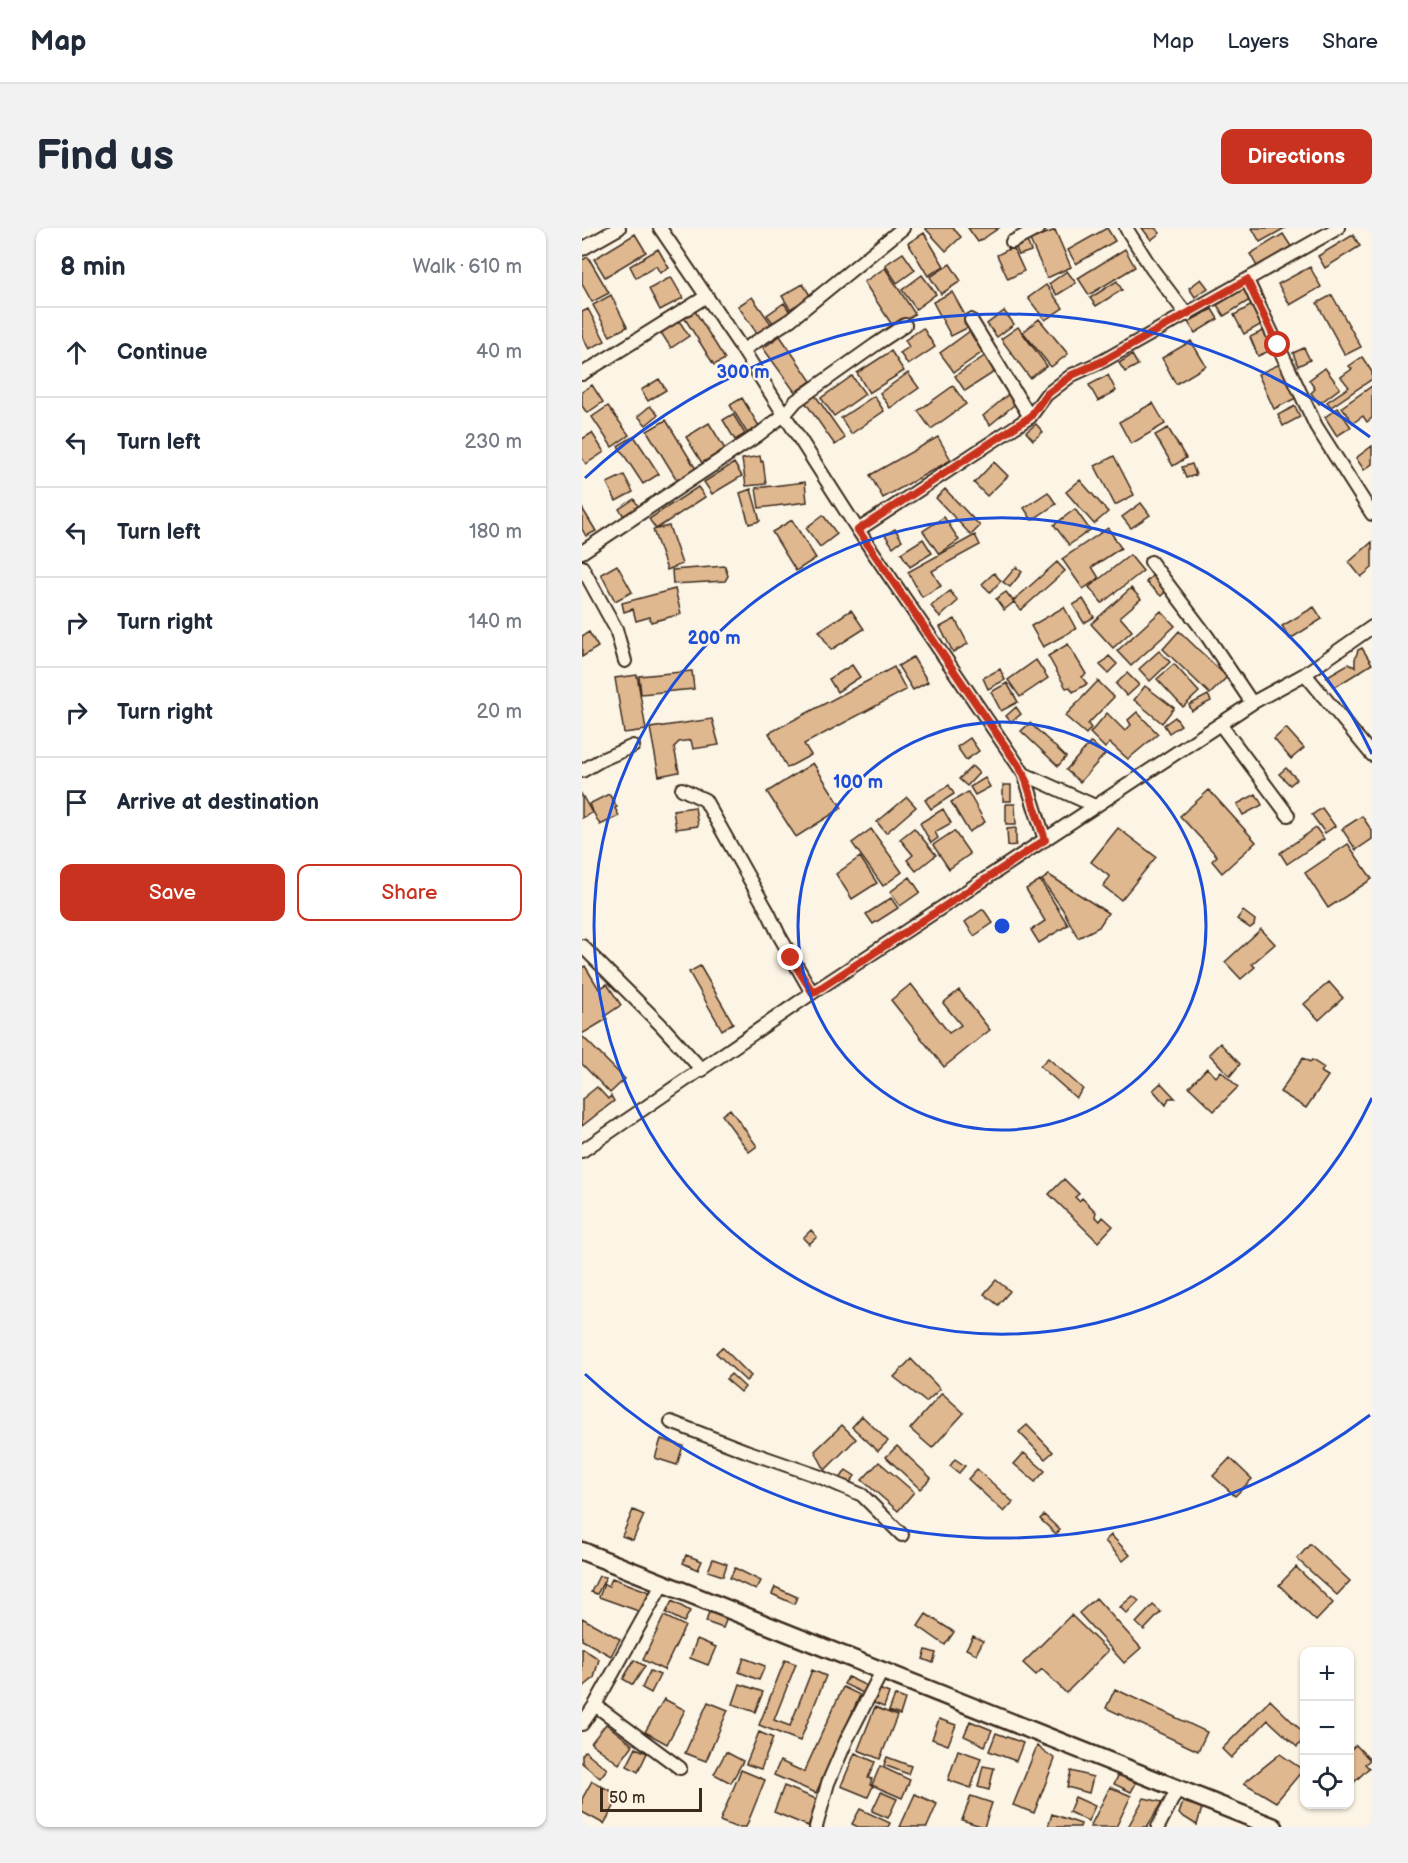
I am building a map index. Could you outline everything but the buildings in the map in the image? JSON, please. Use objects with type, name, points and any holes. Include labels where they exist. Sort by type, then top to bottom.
[{"type":"street","points":[[582,249],[619,228]]},
{"type":"street","points":[[660,228],[743,350],[858,530],[1024,774],[1045,840]]},
{"type":"street","points":[[743,350],[790,320],[903,228]]},
{"type":"street","points":[[1012,242],[1039,228]]},
{"type":"street","points":[[1126,228],[1152,269],[1187,315]]},
{"type":"street","points":[[858,530],[1030,417],[1046,395],[1072,375],[1103,361],[1187,315],[1338,228]]},
{"type":"street","points":[[1247,280],[1316,426],[1372,514]]},
{"type":"street","points":[[582,374],[707,296]]},
{"type":"street","points":[[972,320],[1030,417]]},
{"type":"street","points":[[582,552],[758,435],[796,401],[905,325]]},
{"type":"street","points":[[1151,562],[1207,636],[1252,703]]},
{"type":"street","points":[[582,567],[616,629],[625,662]]},
{"type":"street","points":[[582,1151],[813,993],[1252,703],[1305,674],[1372,627]]},
{"type":"street","points":[[1305,674],[1372,755]]},
{"type":"street","points":[[1220,724],[1288,815]]},
{"type":"street","points":[[582,771],[601,759],[633,746]]},
{"type":"street","points":[[1024,774],[1095,806]]},
{"type":"street","points":[[682,789],[705,800],[769,914],[778,935],[813,993]]},
{"type":"street","points":[[582,946],[661,1025],[702,1070]]},
{"type":"street","points":[[671,1422],[818,1476],[862,1495],[902,1535]]},
{"type":"street","points":[[582,1551],[1178,1788],[1252,1823],[1274,1827]]},
{"type":"street","points":[[582,1724],[663,1584]]},
{"type":"street","points":[[816,1827],[828,1783],[847,1739],[882,1671]]},
{"type":"street","points":[[595,1705],[680,1768]]},
{"type":"street","points":[[1158,1827],[1178,1788]]},
{"type":"route","points":[[791,958],[813,993],[1045,840],[1024,774],[858,530],[1030,417],[1046,395],[1072,375],[1103,361],[1247,280],[1278,345]]}]
